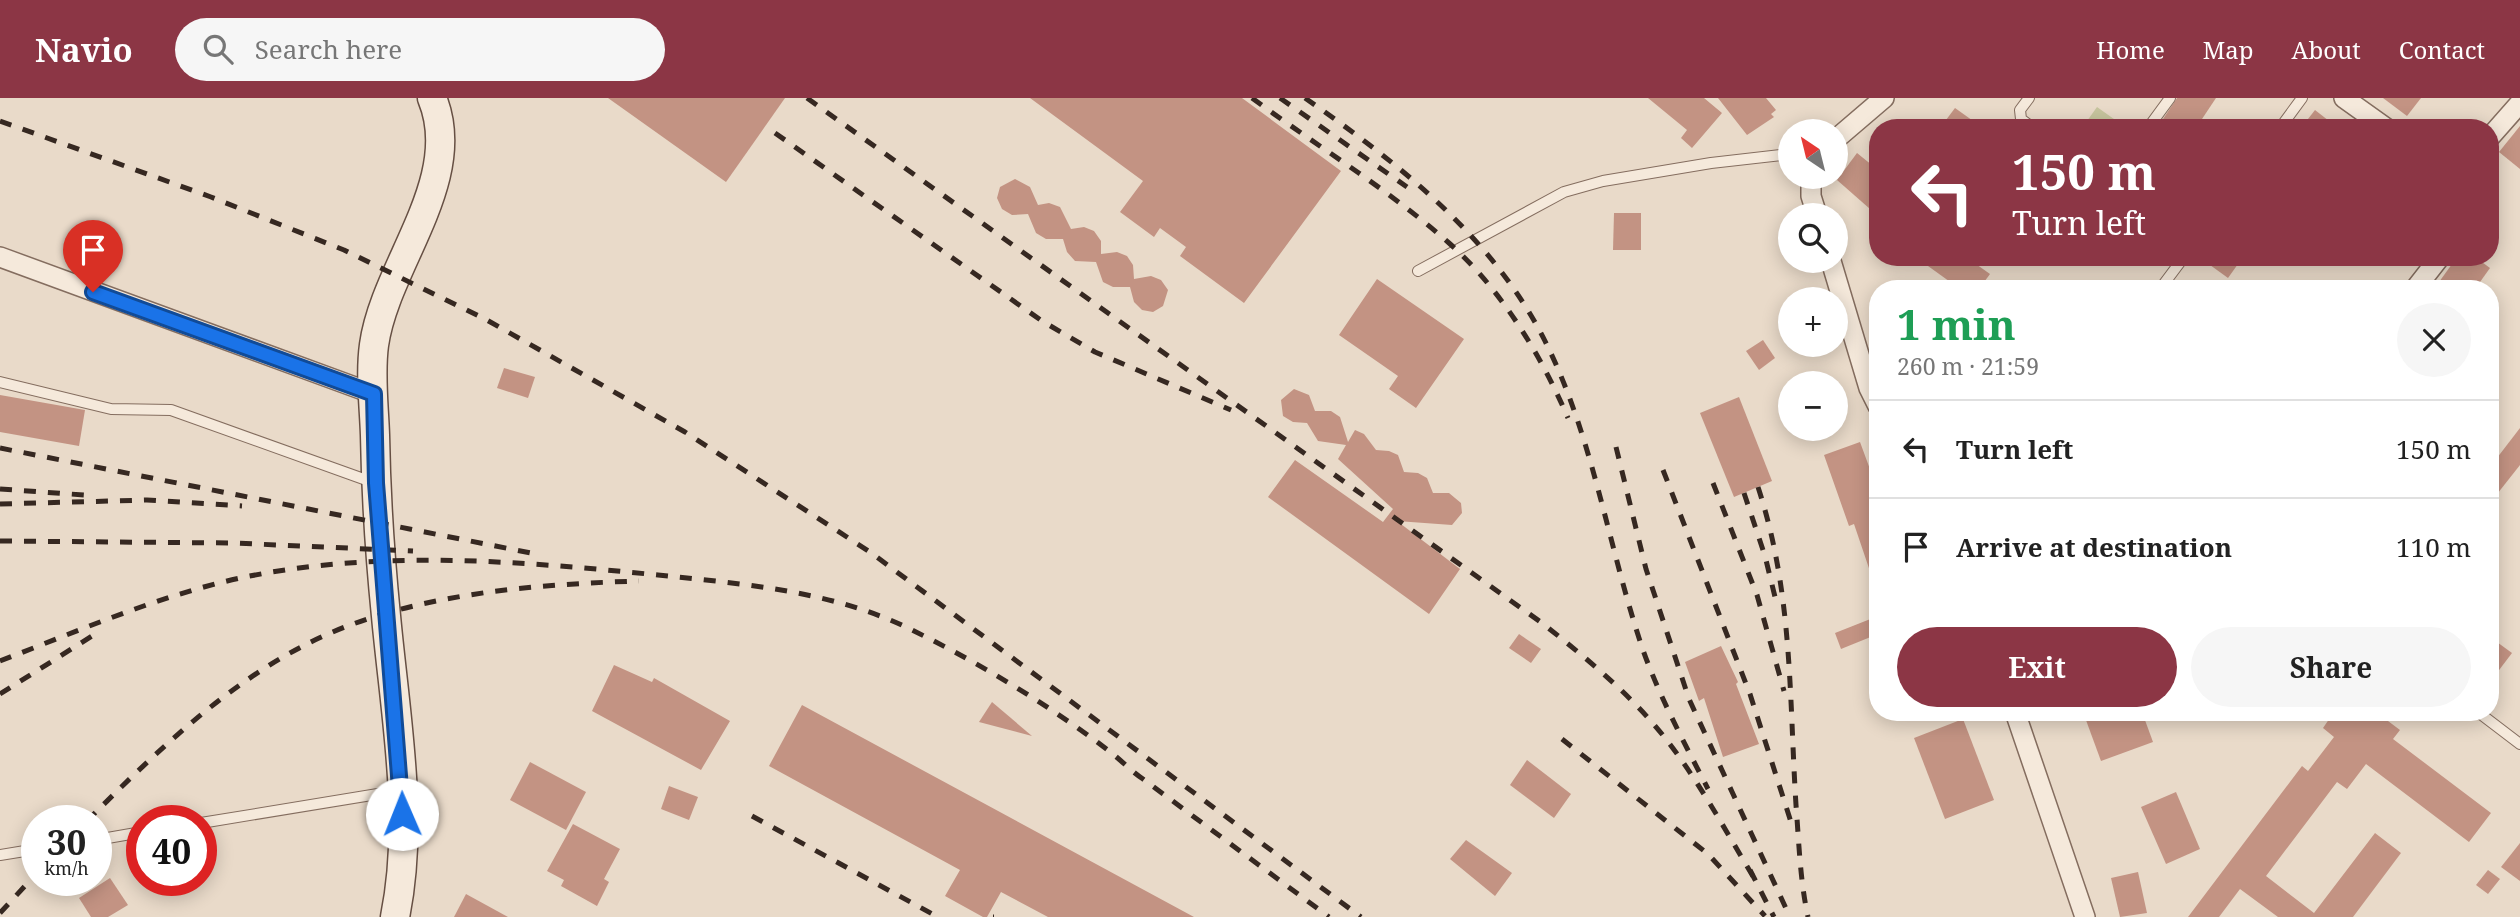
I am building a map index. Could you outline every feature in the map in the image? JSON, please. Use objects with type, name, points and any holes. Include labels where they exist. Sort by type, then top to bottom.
[{"type":"street","points":[[395,917],[401,888],[402,790],[376,483],[374,345],[396,275],[432,186],[441,146],[439,121],[432,98]]},
{"type":"street","points":[[1848,129],[1884,98]]},
{"type":"street","points":[[2344,98],[2373,119]]},
{"type":"street","points":[[2499,127],[2520,103]]},
{"type":"street","points":[[0,257],[374,394]]},
{"type":"street","points":[[2422,280],[2433,266]]},
{"type":"street","points":[[1835,273],[1869,388]]},
{"type":"street","points":[[2018,721],[2085,917]]},
{"type":"lane","points":[[2022,119],[2020,110],[2029,98]]},
{"type":"lane","points":[[2155,119],[2171,98]]},
{"type":"lane","points":[[2287,119],[2302,98]]},
{"type":"lane","points":[[1418,271],[1564,192],[1603,181],[1778,156]]},
{"type":"lane","points":[[0,382],[111,409],[172,410],[376,483]]},
{"type":"lane","points":[[2490,721],[2520,744]]},
{"type":"lane","points":[[217,820],[402,790]]},
{"type":"lane","points":[[0,855],[21,852]]},
{"type":"shaded area","points":[[2097,107],[2114,119],[2088,119]]},
{"type":"building","points":[[608,98],[785,98],[726,182]]},
{"type":"building","points":[[1030,98],[1242,98],[1341,171],[1244,303],[1180,256],[1186,247],[1160,228],[1154,237],[1120,212],[1143,181]]},
{"type":"building","points":[[1648,98],[1704,98],[1722,113],[1692,148],[1681,138],[1687,130]]},
{"type":"building","points":[[1718,98],[1766,98],[1776,110],[1771,114],[1774,117],[1747,135]]},
{"type":"building","points":[[2177,98],[2216,98],[2202,119],[2163,119]]},
{"type":"building","points":[[2383,98],[2421,98],[2407,116]]},
{"type":"building","points":[[1955,108],[1970,119],[1947,119]]},
{"type":"building","points":[[2315,110],[2326,119],[2308,119]]},
{"type":"building","points":[[2520,126],[2520,169],[2499,152]]},
{"type":"building","points":[[1857,153],[1869,163],[1869,208],[1847,189],[1848,165]]},
{"type":"building","points":[[1015,179],[1030,187],[1038,205],[1049,203],[1060,207],[1071,229],[1084,227],[1094,231],[1101,241],[1101,254],[1117,252],[1127,256],[1133,265],[1134,279],[1151,276],[1161,280],[1168,290],[1163,306],[1153,312],[1142,310],[1134,302],[1130,287],[1113,287],[1103,282],[1096,262],[1075,261],[1067,252],[1063,239],[1046,239],[1036,233],[1028,214],[1012,215],[1002,209],[997,198],[1000,187]]},
{"type":"building","points":[[1614,213],[1641,213],[1641,250],[1613,250]]},
{"type":"building","points":[[1928,266],[1979,266],[1990,274],[1986,280],[1947,280]]},
{"type":"building","points":[[2211,266],[2237,266],[2228,278]]},
{"type":"building","points":[[2451,266],[2490,268],[2481,280],[2440,280]]},
{"type":"building","points":[[1377,279],[1464,339],[1416,408],[1389,389],[1398,376],[1339,335]]},
{"type":"building","points":[[1763,340],[1775,358],[1759,370],[1746,351]]},
{"type":"building","points":[[504,368],[535,377],[528,398],[497,388]]},
{"type":"building","points":[[1294,389],[1309,395],[1315,411],[1331,411],[1340,417],[1348,442],[1355,430],[1364,434],[1376,450],[1398,455],[1404,472],[1418,473],[1427,478],[1433,493],[1449,493],[1461,503],[1462,513],[1452,525],[1397,521],[1460,569],[1429,614],[1268,497],[1295,460],[1383,522],[1393,509],[1338,459],[1346,445],[1318,441],[1307,423],[1293,422],[1283,416],[1281,400]]},
{"type":"building","points":[[0,395],[85,410],[79,446],[0,432]]},
{"type":"building","points":[[1739,397],[1772,481],[1734,497],[1700,413]]},
{"type":"building","points":[[2520,428],[2520,465],[2499,492],[2499,455]]},
{"type":"building","points":[[1860,442],[1869,466],[1869,568],[1854,524],[1849,526],[1824,455]]},
{"type":"building","points":[[1869,620],[1869,638],[1841,649],[1835,633]]},
{"type":"building","points":[[1519,634],[1541,649],[1531,663],[1509,648]]},
{"type":"building","points":[[2499,644],[2512,653],[2499,670]]},
{"type":"building","points":[[1721,646],[1738,682],[1736,684],[1759,744],[1723,757],[1704,698],[1699,701],[1685,662]]},
{"type":"building","points":[[614,665],[652,682],[654,678],[730,721],[701,770],[592,711]]},
{"type":"building","points":[[992,702],[1032,736],[979,722]]},
{"type":"building","points":[[802,705],[1194,917],[1048,917],[1001,892],[987,917],[983,917],[945,896],[960,870],[769,766]]},
{"type":"building","points":[[1964,721],[1994,800],[1945,819],[1914,738]]},
{"type":"building","points":[[2086,721],[2145,721],[2153,742],[2101,761]]},
{"type":"building","points":[[2328,721],[2388,721],[2400,730],[2393,739],[2491,813],[2469,842],[2366,764],[2347,789],[2337,782],[2266,876],[2314,913],[2375,833],[2401,853],[2353,917],[2278,917],[2240,889],[2219,917],[2188,917],[2302,766],[2308,771],[2334,737],[2323,728]]},
{"type":"building","points":[[1527,760],[1571,794],[1554,818],[1510,785]]},
{"type":"building","points":[[530,762],[586,792],[566,830],[510,800]]},
{"type":"building","points":[[669,786],[698,797],[689,820],[661,809]]},
{"type":"building","points":[[2176,792],[2200,849],[2166,864],[2141,807]]},
{"type":"building","points":[[573,824],[620,849],[604,879],[609,882],[597,906],[561,886],[564,880],[547,871]]},
{"type":"building","points":[[1466,840],[1512,873],[1495,896],[1450,859]]},
{"type":"building","points":[[2520,843],[2520,881],[2501,867]]},
{"type":"building","points":[[2488,870],[2500,879],[2488,894],[2476,885]]},
{"type":"building","points":[[2138,872],[2147,913],[2120,917],[2111,878]]},
{"type":"building","points":[[112,881],[128,905],[108,917],[91,917],[79,898],[112,896]]},
{"type":"building","points":[[466,894],[508,917],[454,917]]},
{"type":"railway","points":[[807,98],[1542,623],[1598,669],[1665,738],[1705,796],[1754,878]]},
{"type":"railway","points":[[1252,98],[1402,204],[1468,261],[1518,324],[1568,418]]},
{"type":"railway","points":[[1280,98],[1407,187]]},
{"type":"railway","points":[[1305,98],[1374,149],[1440,205],[1499,268],[1524,303],[1545,341],[1576,416],[1643,650],[1673,721],[1708,789]]},
{"type":"railway","points":[[0,121],[211,197],[344,250],[485,319],[685,432],[870,552],[1361,917]]},
{"type":"railway","points":[[775,133],[1042,321],[1095,352],[1231,410]]},
{"type":"railway","points":[[1616,447],[1646,569],[1689,699],[1790,917]]},
{"type":"railway","points":[[0,448],[531,553]]},
{"type":"railway","points":[[1663,470],[1750,694],[1791,822]]},
{"type":"railway","points":[[1713,483],[1757,595],[1784,691]]},
{"type":"railway","points":[[1758,487],[1778,566],[1784,606],[1799,847],[1808,917]]},
{"type":"railway","points":[[0,489],[84,495]]},
{"type":"railway","points":[[1744,493],[1765,556],[1776,601]]},
{"type":"railway","points":[[0,504],[147,500],[242,506]]},
{"type":"railway","points":[[0,541],[233,543],[413,551]]},
{"type":"railway","points":[[0,661],[179,594],[240,578],[344,563],[449,560],[553,565],[788,591],[852,606],[882,617],[938,643],[1014,686],[1063,717],[1329,917]]},
{"type":"railway","points":[[104,805],[206,710],[273,663],[308,643],[345,627],[416,605],[490,592],[639,581]]},
{"type":"railway","points":[[0,694],[100,631]]},
{"type":"railway","points":[[1562,739],[1708,854],[1765,916]]},
{"type":"railway","points":[[752,816],[938,917]]},
{"type":"railway","points":[[1750,870],[1774,917]]},
{"type":"railway","points":[[0,913],[21,890]]},
{"type":"route","points":[[93,292],[374,394],[376,483],[402,814]]}]
